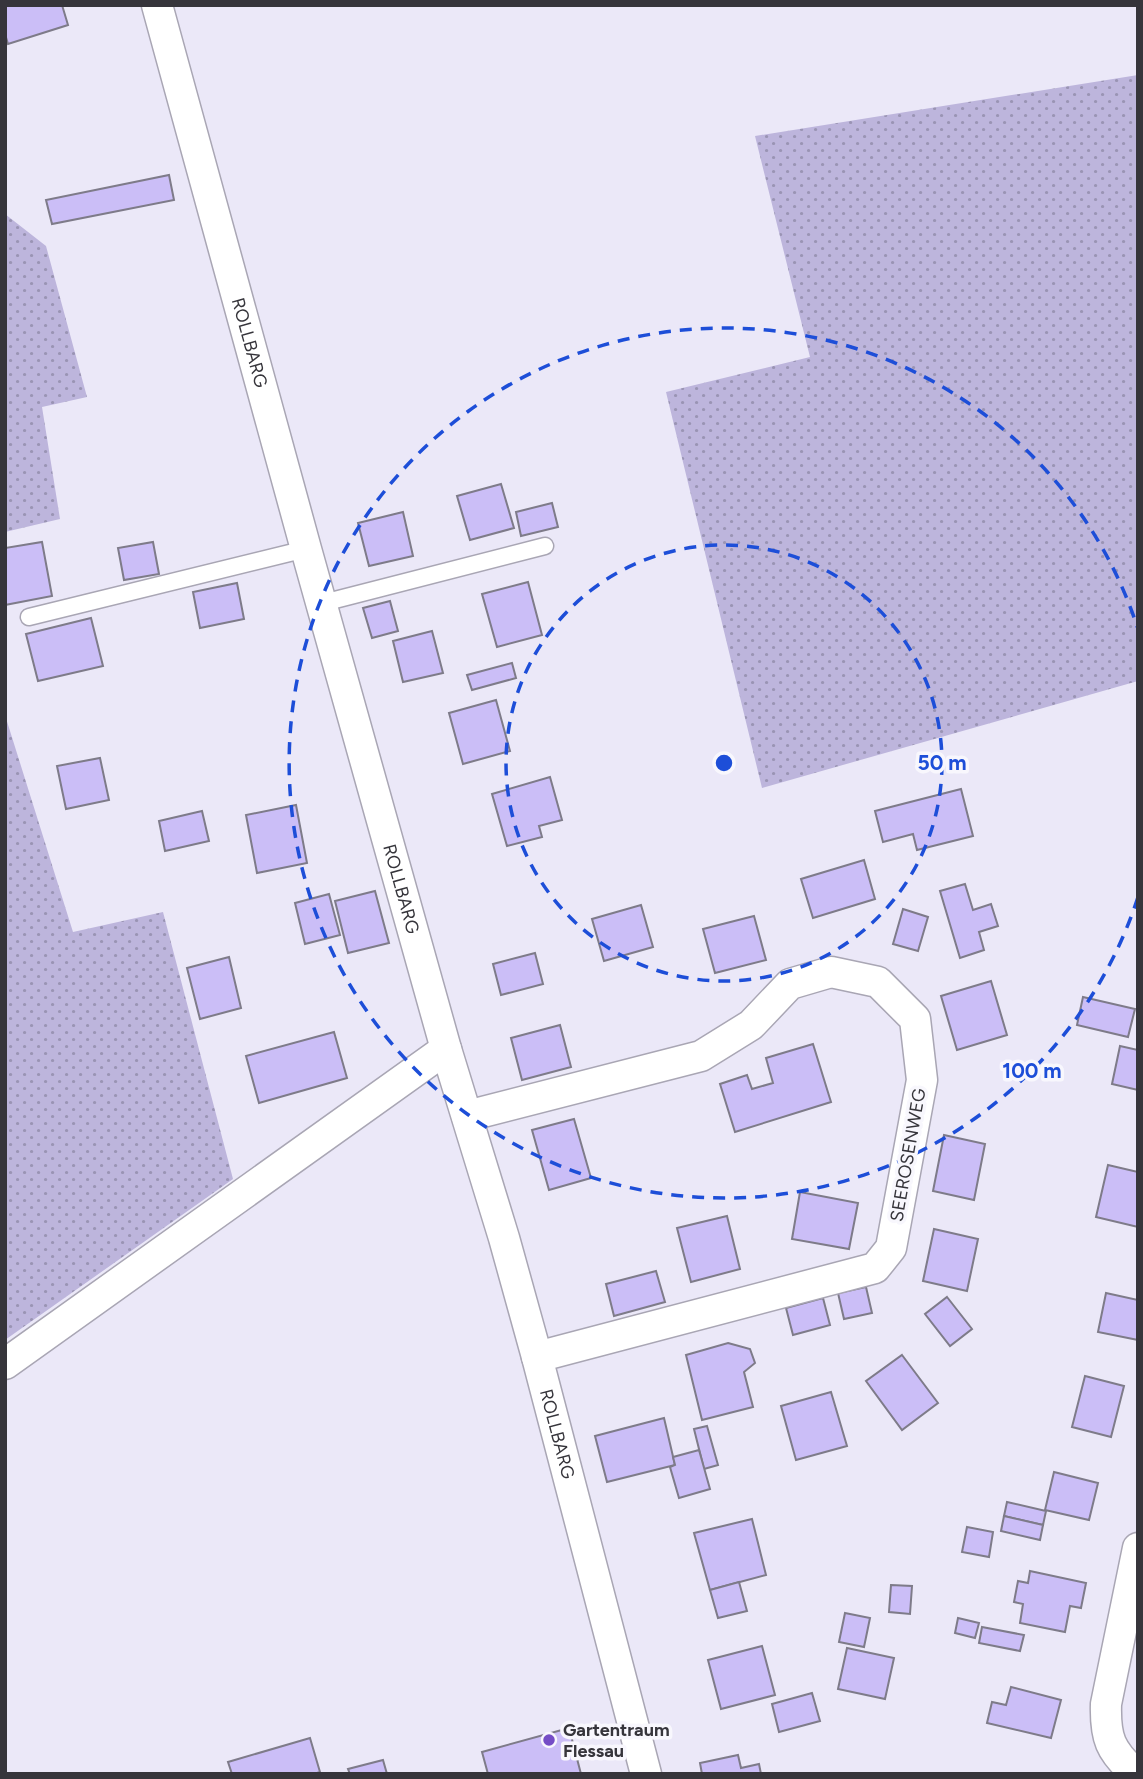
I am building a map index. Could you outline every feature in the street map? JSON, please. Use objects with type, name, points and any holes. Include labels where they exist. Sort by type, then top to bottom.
[{"type":"street","name":"ROLLBARG","points":[[157,5],[446,1049],[537,1357],[646,1774]]},
{"type":"street","name":"SEEROSENWEG","points":[[467,1115],[701,1056],[751,1025],[790,984],[831,972],[878,982],[915,1019],[922,1080],[891,1248],[875,1268],[537,1357]]},
{"type":"street","points":[[5,1364],[446,1049]]},
{"type":"street","points":[[1136,1774],[1120,1760],[1110,1745],[1105,1726],[1106,1704],[1138,1548]]},
{"type":"lane","points":[[323,603],[545,546]]},
{"type":"lane","points":[[29,617],[306,549]]},
{"type":"shaded area","points":[[1138,75],[1138,681],[762,788],[666,392],[810,357],[755,136]]},
{"type":"shaded area","points":[[5,214],[46,246],[87,397],[42,407],[60,519],[5,532]]},
{"type":"shaded area","points":[[5,715],[73,932],[163,912],[233,1179],[5,1340]]},
{"type":"building","points":[[5,5],[62,5],[68,25],[8,44],[5,34]]},
{"type":"building","points":[[169,175],[174,200],[52,224],[46,200]]},
{"type":"building","points":[[501,484],[514,528],[470,540],[457,496]]},
{"type":"building","points":[[552,503],[558,527],[521,536],[516,512]]},
{"type":"building","points":[[403,512],[413,556],[369,566],[358,523]]},
{"type":"building","points":[[42,542],[52,596],[5,605],[5,548]]},
{"type":"building","points":[[153,542],[159,574],[124,580],[118,548]]},
{"type":"building","points":[[528,582],[542,635],[497,647],[482,594]]},
{"type":"building","points":[[237,583],[244,619],[200,628],[193,592]]},
{"type":"building","points":[[390,601],[398,631],[372,638],[363,608]]},
{"type":"building","points":[[91,618],[103,666],[38,681],[26,634]]},
{"type":"building","points":[[432,631],[443,673],[403,682],[393,641]]},
{"type":"building","points":[[512,663],[516,678],[472,690],[467,675]]},
{"type":"building","points":[[496,700],[510,751],[463,764],[449,713]]},
{"type":"building","points":[[100,758],[109,800],[66,809],[57,766]]},
{"type":"building","points":[[550,777],[562,820],[539,826],[542,837],[507,846],[492,794]]},
{"type":"building","points":[[961,789],[973,836],[917,850],[913,834],[883,842],[875,811]]},
{"type":"building","points":[[296,805],[307,863],[257,873],[246,815]]},
{"type":"building","points":[[202,811],[209,841],[165,851],[159,821]]},
{"type":"building","points":[[864,860],[875,899],[813,918],[801,879]]},
{"type":"building","points":[[965,884],[973,910],[991,904],[998,926],[979,932],[984,950],[960,958],[940,891]]},
{"type":"building","points":[[375,891],[389,943],[348,953],[335,901]]},
{"type":"building","points":[[329,894],[340,935],[305,944],[295,903]]},
{"type":"building","points":[[641,905],[653,947],[604,961],[592,919]]},
{"type":"building","points":[[903,909],[928,917],[918,951],[893,944]]},
{"type":"building","points":[[754,916],[766,960],[715,973],[703,929]]},
{"type":"building","points":[[535,953],[543,984],[501,995],[493,964]]},
{"type":"building","points":[[229,957],[241,1008],[200,1019],[187,968]]},
{"type":"building","points":[[991,981],[1007,1035],[957,1050],[941,996]]},
{"type":"building","points":[[1083,997],[1135,1009],[1128,1037],[1077,1025]]},
{"type":"building","points":[[560,1025],[571,1067],[522,1080],[511,1038]]},
{"type":"building","points":[[334,1032],[347,1078],[259,1103],[246,1056]]},
{"type":"building","points":[[813,1044],[831,1102],[735,1132],[720,1084],[747,1075],[752,1089],[773,1083],[766,1058]]},
{"type":"building","points":[[1120,1046],[1138,1050],[1138,1090],[1112,1084]]},
{"type":"building","points":[[574,1119],[591,1178],[549,1190],[532,1130]]},
{"type":"building","points":[[944,1135],[985,1144],[974,1200],[933,1191]]},
{"type":"building","points":[[1108,1165],[1138,1172],[1138,1227],[1096,1217]]},
{"type":"building","points":[[800,1192],[858,1203],[849,1249],[792,1239]]},
{"type":"building","points":[[727,1216],[740,1269],[691,1282],[677,1228]]},
{"type":"building","points":[[934,1229],[978,1239],[967,1291],[923,1281]]},
{"type":"building","points":[[656,1271],[665,1302],[614,1316],[606,1284]]},
{"type":"building","points":[[866,1287],[872,1313],[844,1319],[838,1293]]},
{"type":"building","points":[[1106,1293],[1138,1300],[1138,1340],[1098,1332]]},
{"type":"building","points":[[947,1297],[972,1329],[950,1346],[925,1314]]},
{"type":"building","points":[[823,1298],[830,1325],[793,1335],[786,1308]]},
{"type":"building","points":[[728,1343],[750,1349],[755,1363],[744,1372],[753,1407],[702,1420],[686,1355]]},
{"type":"building","points":[[902,1355],[938,1403],[902,1430],[866,1381]]},
{"type":"building","points":[[1085,1376],[1124,1386],[1111,1437],[1072,1427]]},
{"type":"building","points":[[831,1392],[847,1446],[796,1460],[781,1406]]},
{"type":"building","points":[[664,1418],[675,1465],[607,1482],[595,1436]]},
{"type":"building","points":[[707,1426],[718,1465],[704,1469],[694,1429]]},
{"type":"building","points":[[699,1450],[710,1489],[679,1498],[670,1467],[675,1465],[673,1457]]},
{"type":"building","points":[[1054,1472],[1098,1483],[1089,1520],[1045,1510]]},
{"type":"building","points":[[1007,1502],[1046,1511],[1043,1525],[1004,1516]]},
{"type":"building","points":[[1004,1516],[1043,1525],[1040,1540],[1001,1531]]},
{"type":"building","points":[[752,1519],[766,1575],[710,1590],[694,1533]]},
{"type":"building","points":[[967,1527],[993,1532],[989,1557],[962,1552]]},
{"type":"building","points":[[1030,1571],[1086,1583],[1081,1608],[1070,1606],[1065,1632],[1020,1623],[1023,1604],[1014,1602],[1018,1581],[1028,1583]]},
{"type":"building","points":[[739,1582],[747,1611],[718,1618],[710,1590]]},
{"type":"building","points":[[891,1585],[912,1586],[910,1614],[889,1612]]},
{"type":"building","points":[[845,1613],[870,1618],[864,1647],[839,1642]]},
{"type":"building","points":[[958,1618],[979,1623],[975,1638],[955,1633]]},
{"type":"building","points":[[982,1627],[1024,1635],[1020,1651],[979,1643]]},
{"type":"building","points":[[762,1646],[775,1695],[721,1709],[708,1660]]},
{"type":"building","points":[[847,1648],[894,1658],[885,1699],[838,1689]]},
{"type":"building","points":[[1011,1687],[1061,1700],[1051,1738],[987,1723],[992,1702],[1006,1705]]},
{"type":"building","points":[[812,1693],[820,1721],[779,1732],[772,1704]]},
{"type":"building","name":"Gartentraum Flessau","points":[[569,1728],[581,1774],[488,1774],[482,1752]]},
{"type":"building","points":[[310,1738],[320,1772],[232,1774],[228,1762]]},
{"type":"building","points":[[738,1755],[741,1768],[759,1764],[761,1774],[702,1774],[700,1763]]},
{"type":"building","points":[[383,1760],[387,1774],[350,1774],[348,1769]]},
{"type":"place","name":"Gartentraum Flessau","points":[[549,1740]]}]
